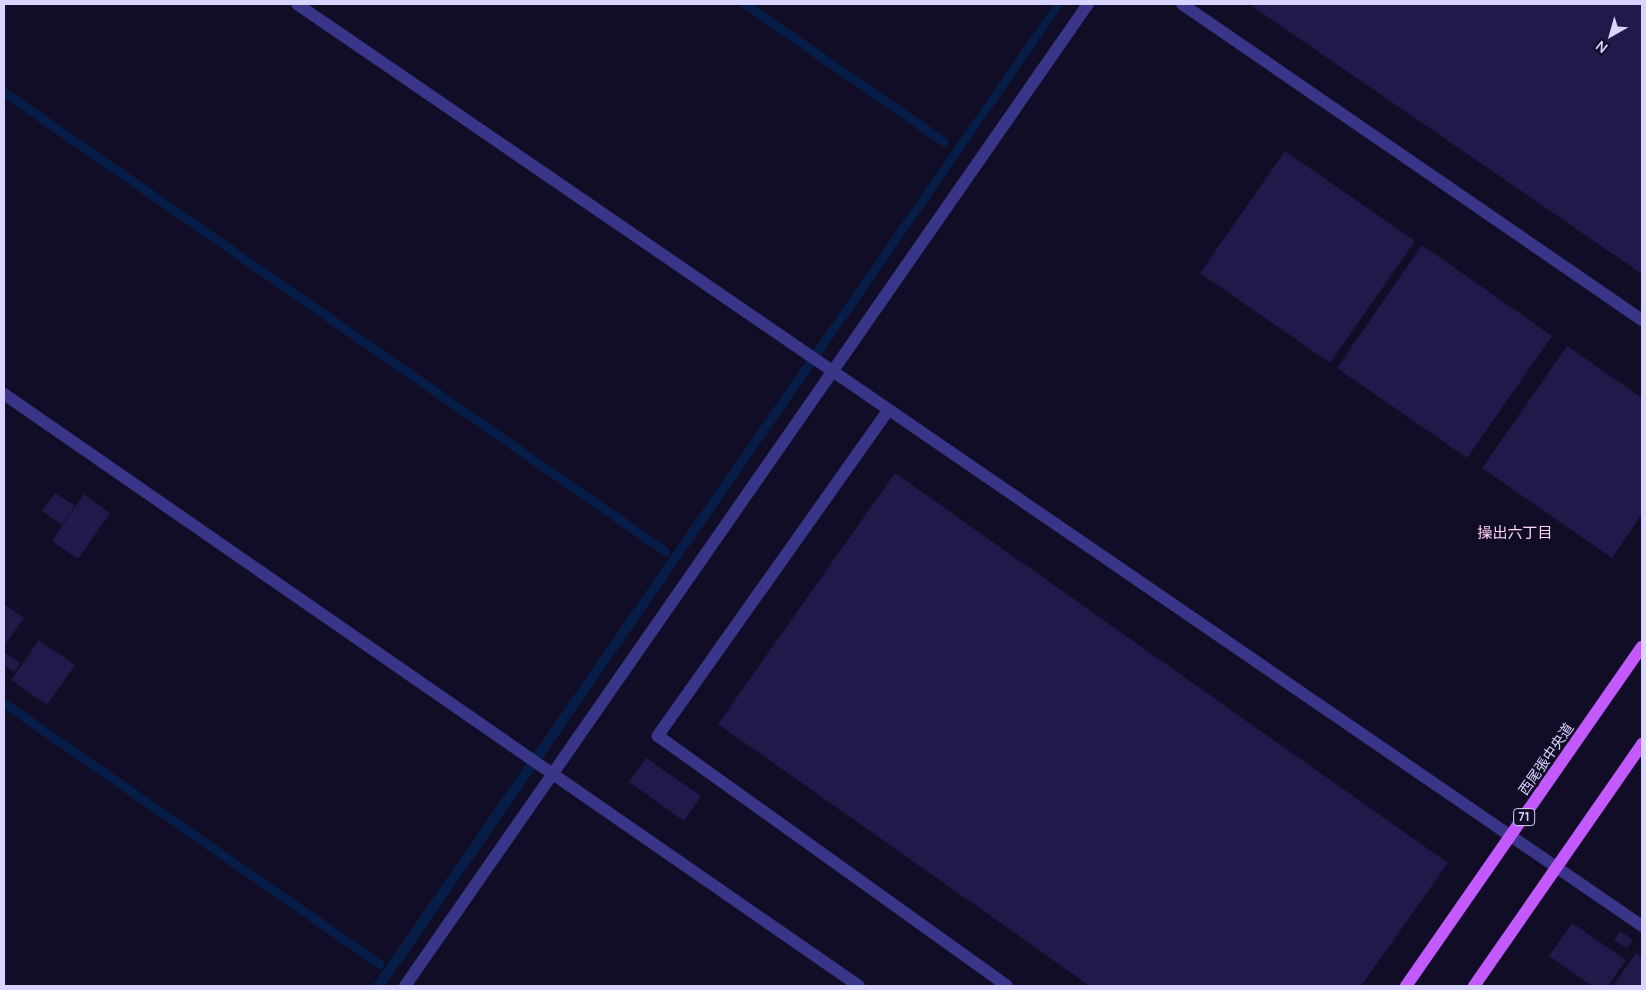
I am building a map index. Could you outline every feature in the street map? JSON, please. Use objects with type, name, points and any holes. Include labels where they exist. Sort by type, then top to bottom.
[{"type":"main road","name":"西尾張中央道","points":[[1406,986],[1642,647]]},
{"type":"main road","points":[[1474,986],[1642,744]]},
{"type":"street","points":[[297,4],[833,375],[1642,926]]},
{"type":"street","points":[[405,986],[833,375],[1088,4]]},
{"type":"street","points":[[1182,4],[1642,320]]},
{"type":"street","points":[[4,394],[859,986]]},
{"type":"street","points":[[887,412],[658,736],[1007,986]]},
{"type":"water","points":[[1054,4],[1064,4],[385,986],[372,986]]},
{"type":"building","points":[[1249,4],[1642,4],[1642,274]]},
{"type":"building","points":[[1285,151],[1415,241],[1330,363],[1200,273]]},
{"type":"building","points":[[1422,245],[1552,336],[1467,458],[1337,368]]},
{"type":"building","points":[[1567,346],[1642,398],[1642,514],[1612,558],[1482,468]]},
{"type":"building","points":[[895,473],[1448,863],[1361,986],[1090,986],[718,724]]},
{"type":"building","points":[[55,493],[75,506],[62,525],[42,511]]},
{"type":"building","points":[[84,494],[110,513],[78,559],[52,541]]},
{"type":"building","points":[[4,604],[24,618],[4,646]]},
{"type":"building","points":[[39,640],[75,665],[47,705],[11,680]]},
{"type":"building","points":[[4,652],[20,663],[14,672],[4,665]]},
{"type":"building","points":[[646,758],[701,796],[684,821],[629,782]]},
{"type":"building","points":[[1572,923],[1626,960],[1608,986],[1592,986],[1549,956]]},
{"type":"building","points":[[1620,931],[1633,940],[1627,948],[1614,940]]},
{"type":"building","points":[[1636,953],[1642,958],[1642,986],[1613,986]]},
{"type":"waterway","points":[[745,4],[944,142]]},
{"type":"waterway","points":[[4,92],[665,551]]},
{"type":"waterway","points":[[4,703],[379,964]]},
{"type":"district","name":"操出六丁目","points":[[1515,533]]}]
